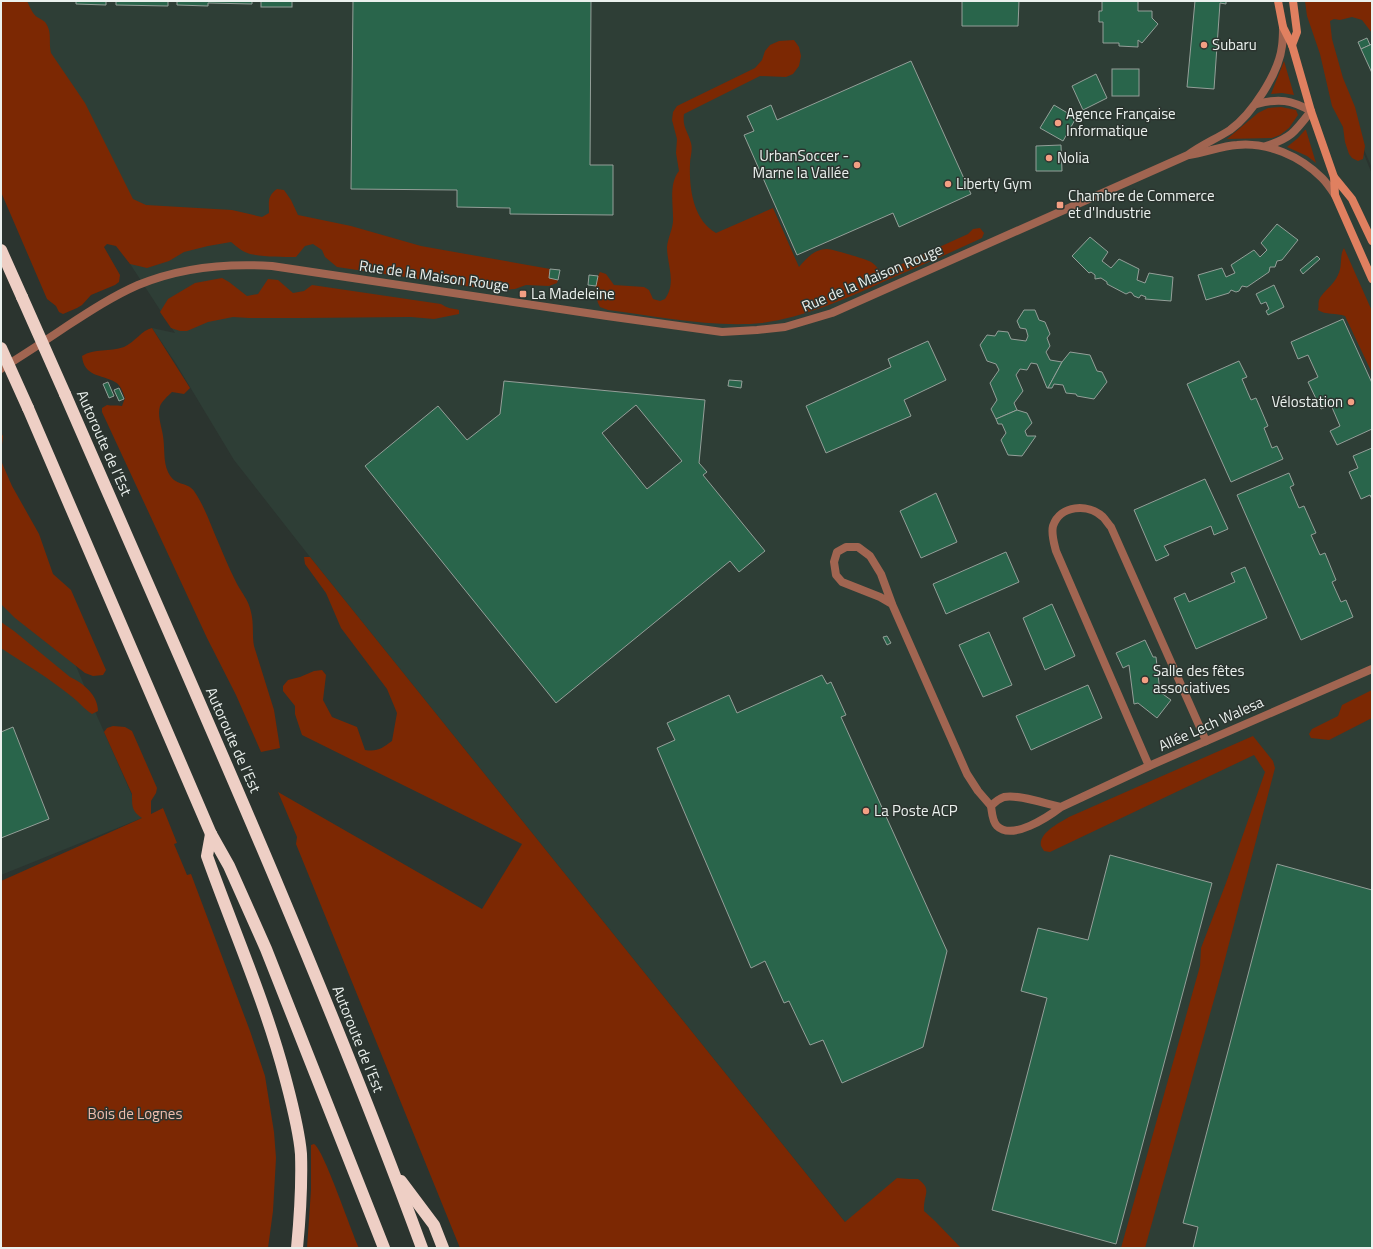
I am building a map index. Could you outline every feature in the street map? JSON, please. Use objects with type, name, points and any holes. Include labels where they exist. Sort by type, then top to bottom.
[{"type":"highway","name":"Autoroute de l’Est","points":[[1,250],[274,874],[394,1171],[422,1248]]},
{"type":"highway","points":[[1,348],[211,834],[229,866],[266,949],[384,1248]]},
{"type":"highway","points":[[211,834],[207,856],[268,1022],[281,1061],[294,1113],[300,1153],[300,1203],[297,1248]]},
{"type":"highway","points":[[394,1171],[434,1225],[443,1248]]},
{"type":"main road","points":[[1278,1],[1283,27],[1292,45],[1311,111],[1334,177],[1335,195],[1372,279]]},
{"type":"main road","points":[[1292,45],[1297,32],[1293,1]]},
{"type":"main road","points":[[1334,177],[1352,199],[1372,241]]},
{"type":"street","points":[[1188,155],[1198,147],[1231,129],[1256,104],[1272,75],[1277,62],[1282,47],[1283,27]]},
{"type":"street","points":[[1256,104],[1269,100],[1281,100],[1298,104],[1311,111],[1290,136],[1266,146]]},
{"type":"street","points":[[1188,155],[1200,154],[1237,145],[1266,146],[1283,152],[1312,169],[1322,178],[1335,195]]},
{"type":"street","name":"Rue de la Maison Rouge","points":[[1,369],[105,301],[139,284],[180,272],[224,265],[272,266],[722,332],[785,327],[810,321],[832,313],[1188,155]]},
{"type":"street","points":[[1149,766],[1056,551],[1053,538],[1053,527],[1057,519],[1064,512],[1074,508],[1084,508],[1096,512],[1103,517],[1111,527],[1206,741]]},
{"type":"street","name":"Allée Lech Walesa","points":[[892,604],[842,582],[836,575],[834,562],[837,552],[846,547],[858,547],[870,556],[881,574],[892,604],[967,774],[978,791],[991,806],[992,817],[997,826],[1005,831],[1012,832],[1050,816],[1062,807],[1149,766],[1372,669]]},
{"type":"street","points":[[991,806],[997,800],[1006,797],[1020,798],[1062,807]]},
{"type":"shaded area","points":[[1,1],[1317,1],[1336,85],[1372,174],[1372,1248],[929,1248],[845,1222],[310,557],[234,460],[175,362],[152,328],[175,333],[112,236]]},
{"type":"shaded area","points":[[1317,1],[1372,1],[1372,168],[1354,127]]},
{"type":"shaded area","points":[[1,487],[97,716],[142,818],[1,875]]},
{"type":"green space","points":[[1,1],[27,1],[34,14],[45,22],[50,33],[51,53],[85,103],[133,199],[146,205],[232,210],[262,217],[269,213],[269,200],[272,194],[277,189],[284,190],[291,200],[298,215],[351,226],[421,246],[550,269],[549,278],[558,280],[557,283],[549,286],[526,285],[515,289],[503,290],[472,287],[337,267],[325,257],[322,250],[313,244],[305,246],[296,257],[279,257],[250,254],[242,251],[231,242],[184,252],[169,261],[147,268],[130,264],[116,246],[107,244],[104,247],[120,275],[119,282],[91,295],[82,305],[77,308],[63,314],[59,312],[56,306],[47,299],[1,192]]},
{"type":"green space","points":[[1305,1],[1372,1],[1372,33],[1362,20],[1352,17],[1340,20],[1334,19],[1330,21],[1332,39],[1343,78],[1355,107],[1365,146],[1363,159],[1358,161],[1352,158],[1349,154],[1345,142],[1343,127],[1332,106],[1320,54],[1307,16]]},
{"type":"green space","points":[[794,40],[799,47],[801,56],[799,66],[793,74],[786,77],[760,76],[684,114],[685,126],[692,146],[690,183],[694,203],[697,212],[708,227],[716,233],[773,208],[799,267],[814,253],[822,249],[827,249],[842,252],[871,262],[882,273],[968,234],[973,229],[980,228],[984,233],[982,238],[840,301],[810,312],[762,323],[705,323],[608,310],[600,307],[596,290],[600,272],[606,274],[614,285],[644,287],[649,290],[653,299],[660,301],[665,299],[669,291],[671,278],[667,247],[673,221],[673,187],[679,171],[676,153],[677,139],[672,120],[673,112],[677,106],[755,68],[762,60],[765,51],[770,45],[779,41]]},
{"type":"green space","points":[[1284,61],[1294,95],[1282,93],[1271,94]]},
{"type":"green space","points":[[1281,107],[1296,110],[1298,115],[1289,128],[1280,135],[1272,138],[1227,139],[1258,113],[1268,108]]},
{"type":"green space","points":[[1305,130],[1316,163],[1307,156],[1287,147]]},
{"type":"green space","points":[[1344,248],[1372,311],[1372,373],[1345,316],[1324,313],[1318,310],[1321,297],[1338,275]]},
{"type":"green space","points":[[222,278],[247,296],[258,294],[268,279],[278,280],[293,293],[304,291],[312,285],[441,304],[448,308],[459,310],[459,314],[434,319],[411,317],[233,317],[208,322],[187,331],[180,331],[171,328],[160,312],[168,299],[195,283]]},
{"type":"green space","points":[[152,328],[190,388],[184,394],[172,392],[160,406],[159,418],[163,436],[166,468],[174,480],[191,488],[198,497],[233,576],[248,603],[252,616],[254,646],[274,710],[280,748],[261,752],[236,695],[207,638],[102,412],[102,408],[107,405],[122,406],[125,398],[122,389],[110,379],[94,374],[86,368],[83,363],[82,356],[92,352],[124,347],[145,331]]},
{"type":"green space","points":[[1,433],[3,436],[1,453]]},
{"type":"green space","points":[[1,453],[2,463],[12,486],[39,534],[53,574],[71,590],[106,670],[103,675],[93,676],[85,673],[15,618],[1,604]]},
{"type":"green space","points":[[304,557],[310,557],[845,1222],[897,1178],[918,1179],[923,1183],[926,1189],[924,1211],[961,1248],[460,1248],[296,844],[297,837],[278,792],[482,909],[522,844],[302,735],[295,714],[295,706],[283,691],[283,686],[288,680],[314,671],[322,670],[326,675],[323,700],[332,717],[357,727],[365,750],[380,749],[392,741],[397,713],[387,689],[341,628],[326,593],[305,564]]},
{"type":"green space","points":[[1,622],[70,677],[85,686],[93,695],[98,711],[92,714],[54,683],[1,648]]},
{"type":"green space","points":[[1372,690],[1372,718],[1329,740],[1311,738],[1309,734],[1312,729],[1338,716],[1342,705]]},
{"type":"green space","name":"Bois de Lognes","points":[[113,726],[125,727],[132,731],[157,788],[151,801],[151,814],[163,808],[177,843],[174,844],[187,875],[191,874],[250,1031],[265,1076],[274,1132],[276,1158],[273,1211],[268,1248],[1,1248],[1,881],[142,818],[133,808],[132,794],[104,732],[107,728]]},
{"type":"green space","points":[[1253,736],[1273,761],[1275,768],[1220,978],[1145,1248],[1121,1248],[1200,966],[1201,948],[1226,883],[1265,772],[1254,755],[1050,852],[1044,851],[1041,846],[1041,841],[1046,832],[1069,817]]},
{"type":"green space","points":[[314,1144],[331,1175],[359,1248],[307,1248],[311,1190],[311,1145]]},
{"type":"building","points":[[76,1],[106,1],[106,5],[76,4]]},
{"type":"building","points":[[116,1],[168,1],[168,6],[116,5]]},
{"type":"building","points":[[177,1],[252,1],[252,4],[208,3],[208,6],[177,5]]},
{"type":"building","points":[[261,1],[292,1],[292,7],[261,7]]},
{"type":"building","points":[[353,1],[591,1],[590,165],[613,165],[613,215],[510,214],[510,208],[457,207],[457,190],[351,189]]},
{"type":"building","points":[[962,1],[1019,1],[1018,26],[962,26]]},
{"type":"building","points":[[1102,1],[1138,1],[1138,11],[1152,11],[1152,18],[1158,24],[1142,43],[1138,40],[1138,47],[1119,46],[1119,43],[1103,43],[1103,22],[1099,22],[1099,11],[1102,11]]},
{"type":"building","name":"Subaru","points":[[1195,1],[1226,1],[1226,4],[1220,3],[1214,89],[1187,87]]},
{"type":"building","points":[[1367,38],[1370,45],[1361,49],[1358,42]]},
{"type":"building","points":[[1372,44],[1372,73],[1361,49]]},
{"type":"building","name":"UrbanSoccer - Marne la Vallée","points":[[911,61],[971,194],[899,227],[893,213],[797,255],[744,135],[754,131],[747,116],[771,105],[777,120]]},
{"type":"building","points":[[1112,69],[1139,69],[1139,96],[1112,96]]},
{"type":"building","points":[[1096,74],[1107,98],[1083,110],[1072,86]]},
{"type":"building","name":"Agence Française Informatique","points":[[1054,105],[1076,118],[1063,141],[1040,128]]},
{"type":"building","name":"Nolia","points":[[1061,145],[1062,171],[1036,171],[1036,146]]},
{"type":"building","points":[[1277,224],[1298,240],[1282,260],[1277,261],[1275,267],[1270,267],[1269,272],[1247,287],[1242,286],[1239,291],[1236,292],[1231,290],[1229,293],[1206,300],[1198,275],[1222,268],[1226,277],[1235,273],[1231,265],[1254,250],[1260,257],[1267,250],[1261,243]]},
{"type":"building","points":[[1090,237],[1108,252],[1102,261],[1111,268],[1119,259],[1139,269],[1137,280],[1145,283],[1149,273],[1173,277],[1171,301],[1145,299],[1146,297],[1141,295],[1139,298],[1130,292],[1126,294],[1107,284],[1107,282],[1101,278],[1095,279],[1095,275],[1091,272],[1089,273],[1072,256]]},
{"type":"building","points":[[1317,256],[1320,259],[1303,274],[1300,270]]},
{"type":"building","points":[[550,269],[560,270],[558,280],[549,278]]},
{"type":"building","points":[[589,275],[598,276],[596,286],[588,285]]},
{"type":"building","points":[[1274,285],[1284,307],[1268,315],[1266,311],[1269,309],[1266,302],[1261,304],[1256,294]]},
{"type":"building","points":[[1024,310],[1035,310],[1039,320],[1045,322],[1050,334],[1047,338],[1050,346],[1046,352],[1050,360],[1062,362],[1048,388],[1037,364],[1031,363],[1027,370],[1020,369],[1016,375],[1023,391],[1014,403],[1017,410],[996,419],[991,409],[997,400],[990,383],[999,370],[996,364],[987,361],[980,345],[987,335],[995,336],[998,331],[1008,332],[1011,339],[1026,341],[1028,336],[1026,329],[1020,328],[1017,321]]},
{"type":"building","points":[[1343,319],[1372,383],[1372,429],[1337,445],[1330,431],[1340,426],[1331,405],[1321,409],[1308,382],[1318,377],[1308,355],[1298,359],[1291,342]]},
{"type":"building","points":[[928,341],[946,380],[904,400],[911,416],[826,453],[806,406],[891,367],[888,359]]},
{"type":"building","points":[[1070,352],[1090,355],[1097,371],[1102,372],[1107,382],[1094,399],[1066,393],[1063,385],[1054,384],[1052,388],[1048,388],[1062,362]]},
{"type":"building","points":[[1239,361],[1247,377],[1242,379],[1251,400],[1256,398],[1268,426],[1264,428],[1272,448],[1277,446],[1283,459],[1231,482],[1187,384]]},
{"type":"building","points":[[729,380],[742,381],[741,388],[728,386]]},
{"type":"building","points":[[504,381],[705,400],[699,463],[707,472],[703,475],[765,551],[739,572],[730,561],[556,703],[365,466],[438,406],[467,440],[500,414]],"holes":[[[636,405],[682,461],[647,489],[602,433]]]},
{"type":"building","points":[[108,382],[114,396],[109,398],[103,384]]},
{"type":"building","points":[[119,388],[124,399],[119,401],[114,390]]},
{"type":"building","points":[[1017,410],[1027,413],[1032,423],[1025,431],[1027,436],[1036,436],[1022,456],[1008,455],[1001,440],[1006,433],[1002,424],[998,424],[996,419]]},
{"type":"building","points":[[1372,448],[1372,499],[1370,495],[1361,499],[1349,472],[1358,468],[1353,456]]},
{"type":"building","points":[[1289,473],[1294,485],[1290,487],[1299,508],[1304,506],[1316,533],[1311,535],[1320,555],[1325,553],[1336,580],[1332,582],[1341,602],[1346,600],[1353,617],[1301,640],[1237,495]]},
{"type":"building","points":[[1205,479],[1228,529],[1214,535],[1211,526],[1164,546],[1169,555],[1156,561],[1134,510]]},
{"type":"building","points":[[936,493],[957,542],[921,558],[900,511]]},
{"type":"building","points":[[1006,552],[1019,582],[946,614],[933,584]]},
{"type":"building","points":[[1245,567],[1267,618],[1196,649],[1174,598],[1185,593],[1189,602],[1235,582],[1231,573]]},
{"type":"building","points":[[1052,604],[1075,656],[1045,670],[1023,618]]},
{"type":"building","points":[[989,632],[1012,685],[983,697],[959,645]]},
{"type":"building","points":[[887,636],[891,643],[887,645],[883,637]]},
{"type":"building","name":"Salle des fêtes associatives","points":[[1145,640],[1153,657],[1156,657],[1160,692],[1171,700],[1157,718],[1138,703],[1134,704],[1129,665],[1123,668],[1116,653]]},
{"type":"building","points":[[822,675],[827,684],[831,682],[846,715],[841,717],[947,951],[923,1047],[842,1083],[823,1040],[810,1045],[789,1001],[784,1003],[765,961],[751,968],[657,748],[675,740],[667,723],[729,695],[737,713]]},
{"type":"building","points":[[1088,685],[1102,718],[1031,750],[1016,716]]},
{"type":"building","points":[[13,727],[49,819],[1,838],[1,732]]},
{"type":"building","points":[[1110,855],[1212,883],[1116,1244],[992,1210],[1047,998],[1021,991],[1038,928],[1088,940]]},
{"type":"building","points":[[1277,864],[1372,890],[1372,1248],[1193,1248],[1198,1227],[1183,1223]]},
{"type":"place","name":"Subaru","points":[[1204,45]]},
{"type":"place","name":"Agence Française Informatique","points":[[1058,123]]},
{"type":"place","name":"Nolia","points":[[1049,158]]},
{"type":"place","name":"UrbanSoccer - Marne la Vallée","points":[[857,165]]},
{"type":"place","name":"Liberty Gym","points":[[948,184]]},
{"type":"place","name":"Chambre de Commerce et d'Industrie","points":[[1060,205]]},
{"type":"place","name":"La Madeleine","points":[[523,294]]},
{"type":"place","name":"Vélostation","points":[[1351,402]]},
{"type":"place","name":"Salle des fêtes associatives","points":[[1145,680]]},
{"type":"place","name":"La Poste ACP","points":[[866,811]]}]
